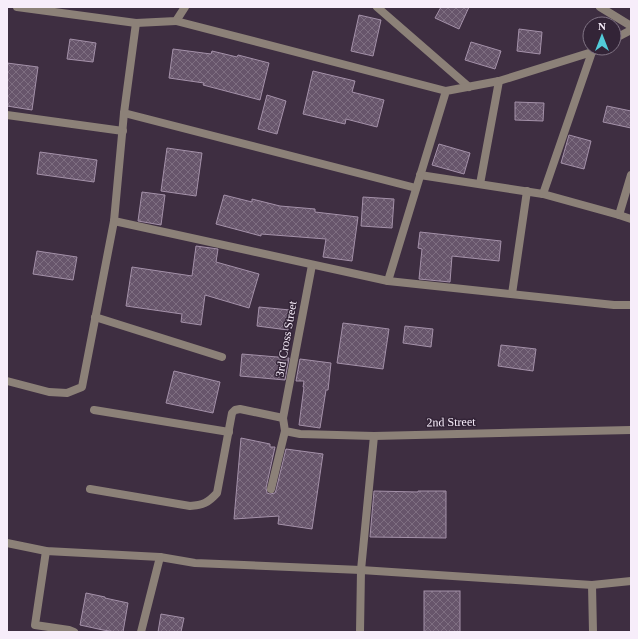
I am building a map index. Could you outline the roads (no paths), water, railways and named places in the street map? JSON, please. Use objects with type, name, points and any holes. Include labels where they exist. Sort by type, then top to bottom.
[{"type":"street","points":[[17,7],[136,23],[176,21],[446,92],[499,81],[582,54]]},
{"type":"street","points":[[176,21],[185,7]]},
{"type":"street","points":[[378,7],[469,87]]},
{"type":"street","points":[[600,7],[631,26]]},
{"type":"street","points":[[7,380],[49,392],[67,393],[82,387],[114,221],[124,114],[136,23]]},
{"type":"street","points":[[622,35],[631,30]]},
{"type":"street","points":[[543,194],[593,56]]},
{"type":"street","points":[[480,184],[499,81]]},
{"type":"street","points":[[388,281],[446,92]]},
{"type":"street","points":[[124,114],[416,188]]},
{"type":"street","points":[[7,115],[123,131]]},
{"type":"street","points":[[420,175],[543,194],[631,219]]},
{"type":"street","points":[[619,215],[631,175]]},
{"type":"street","points":[[512,294],[527,191]]},
{"type":"street","points":[[114,221],[388,281],[614,305],[631,305]]},
{"type":"street","name":"3rd Cross Street","points":[[284,418],[312,265]]},
{"type":"street","points":[[95,317],[222,357]]},
{"type":"street","points":[[90,489],[190,506],[202,504],[210,500],[217,493],[232,413],[235,410],[240,409],[284,418],[285,431],[271,489]]},
{"type":"street","points":[[94,410],[229,432]]},
{"type":"street","name":"2nd Street","points":[[285,431],[300,434],[374,436],[631,430]]},
{"type":"street","points":[[360,632],[361,570],[374,436]]},
{"type":"street","points":[[7,543],[46,551],[160,557],[195,563],[361,570],[592,585],[631,581]]},
{"type":"street","points":[[46,551],[35,625],[71,631]]},
{"type":"street","points":[[141,632],[160,557]]},
{"type":"street","points":[[592,585],[594,632]]}]
